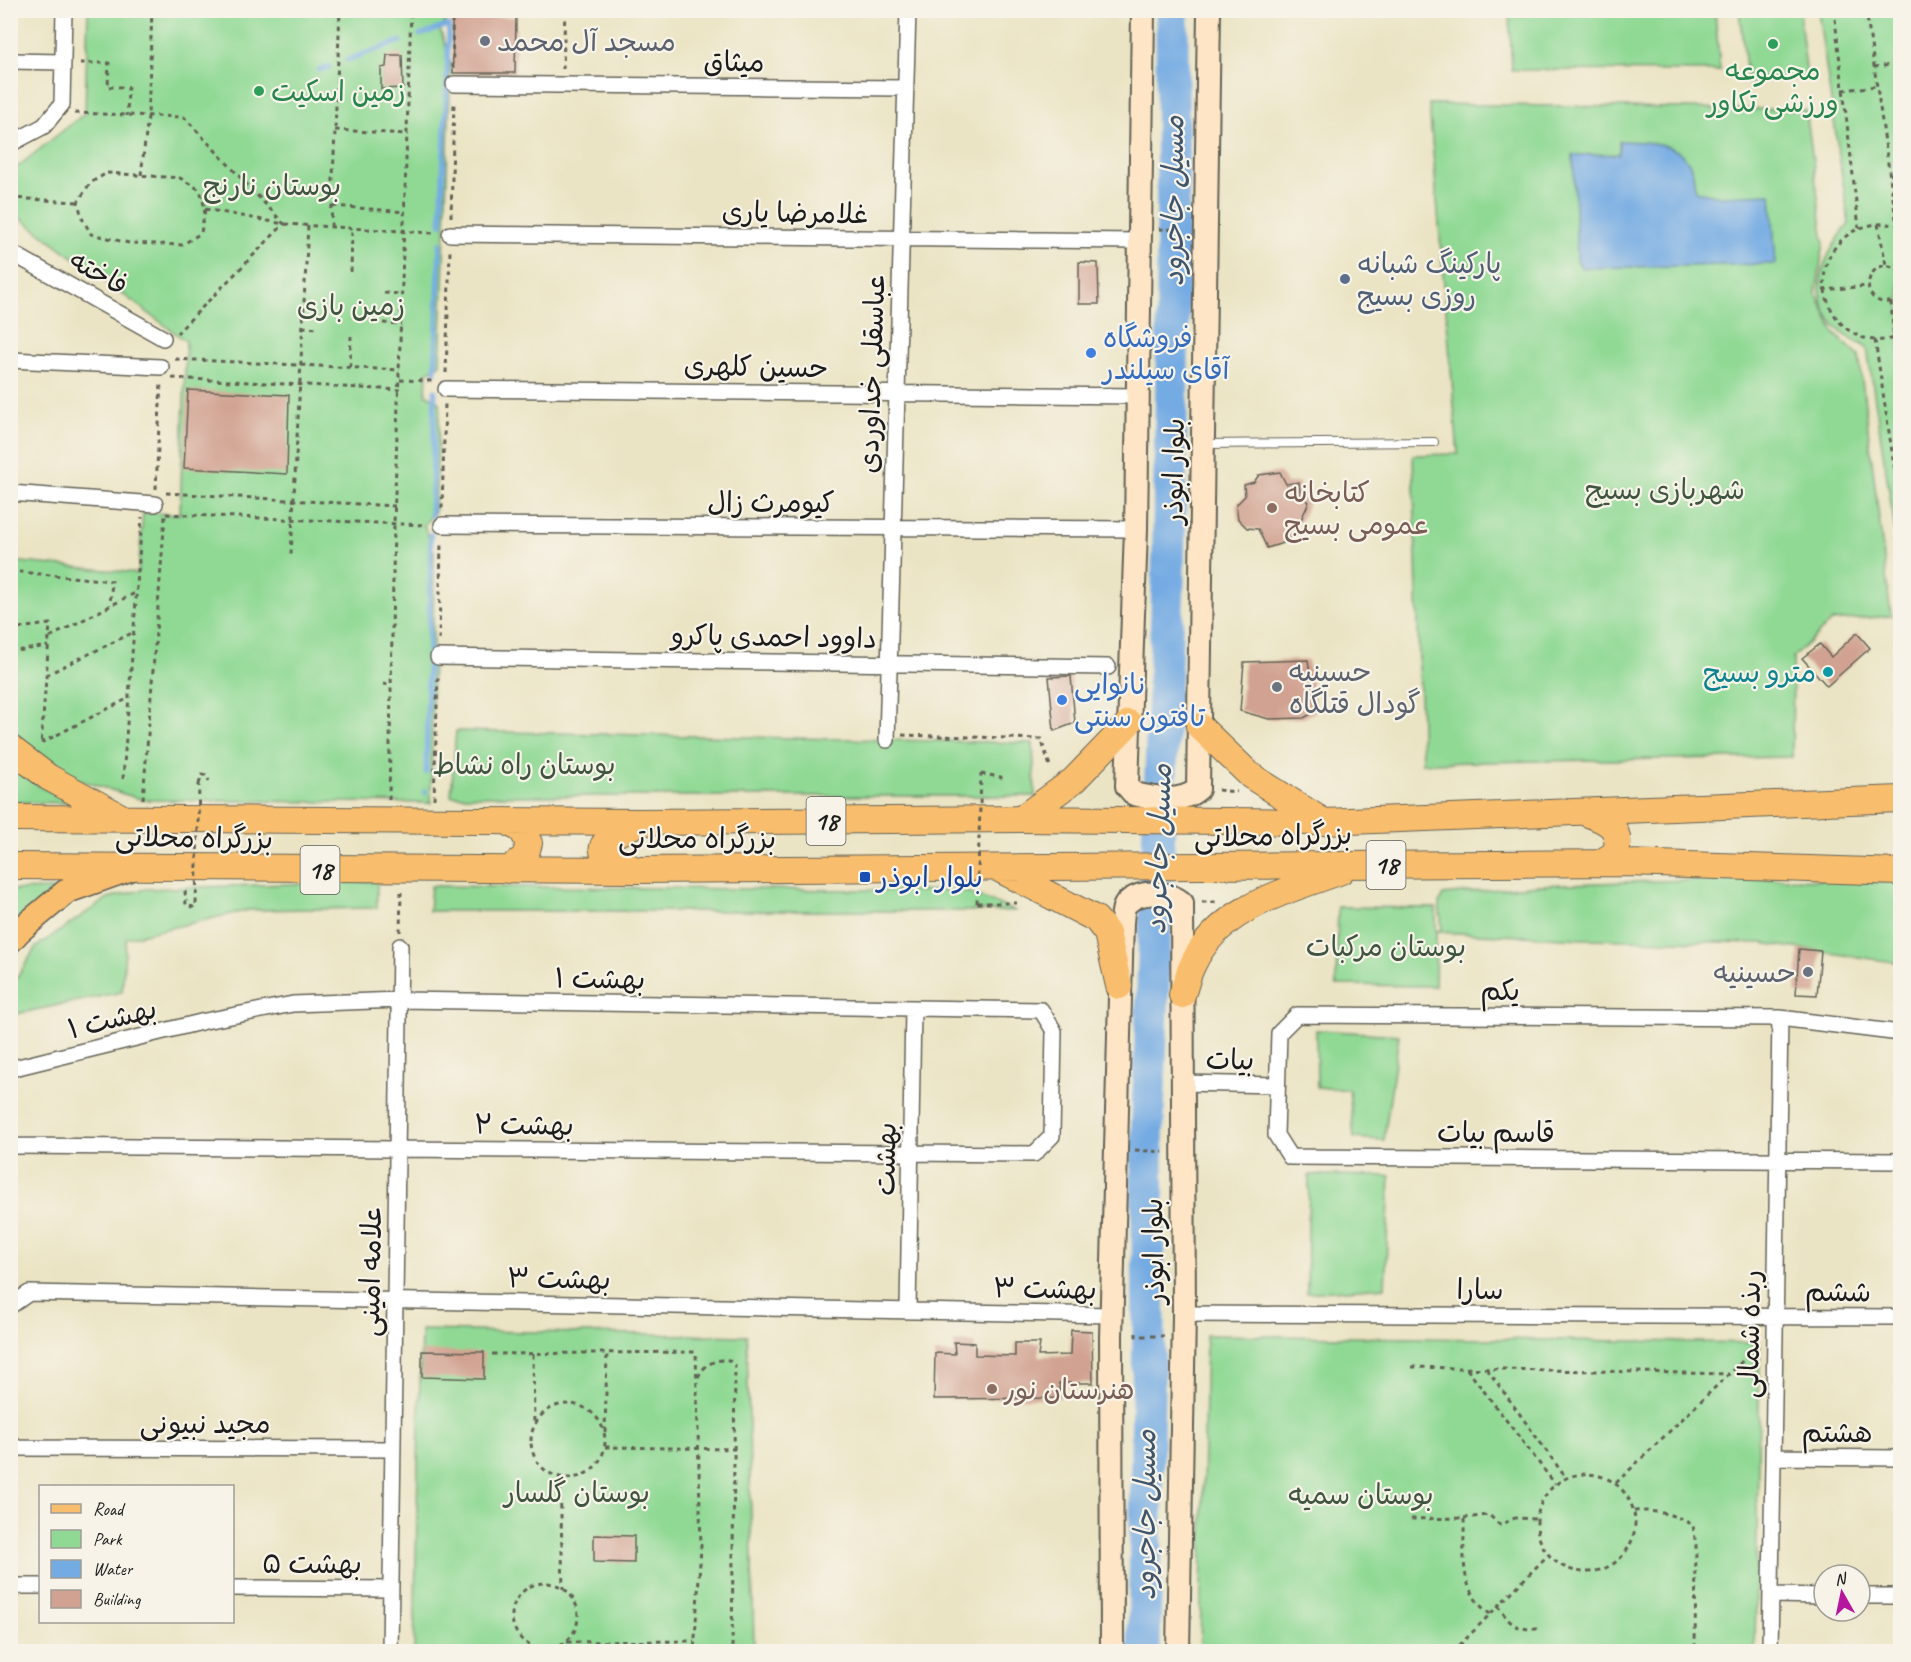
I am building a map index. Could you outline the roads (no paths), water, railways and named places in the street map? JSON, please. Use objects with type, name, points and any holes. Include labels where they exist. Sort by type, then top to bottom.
[{"type":"highway","points":[[1021,819],[1074,780],[1129,723]]},
{"type":"highway","points":[[1199,726],[1251,776],[1324,822]]},
{"type":"highway","points":[[10,748],[48,777],[133,818]]},
{"type":"highway","name":"بزرگراه محلاتی","points":[[10,818],[639,822],[1021,819],[1147,809],[1324,822],[1900,798]]},
{"type":"highway","points":[[1583,812],[1607,821],[1616,830],[1619,842],[1616,853],[1600,863]]},
{"type":"highway","points":[[506,821],[522,830],[529,843],[525,857],[508,870]]},
{"type":"highway","points":[[635,870],[622,861],[611,859],[606,855],[604,844],[608,837],[639,822]]},
{"type":"highway","name":"بزرگراه محلاتی","points":[[10,866],[635,870],[1600,863],[1900,872]]},
{"type":"highway","points":[[1182,994],[1192,964],[1204,944],[1232,918],[1263,901],[1359,865]]},
{"type":"highway","points":[[997,868],[1096,920],[1107,933],[1119,986]]},
{"type":"main road","name":"بلوار ابوذر","points":[[1143,10],[1146,235],[1138,396],[1127,786],[1147,809]]},
{"type":"main road","name":"بلوار ابوذر","points":[[1175,810],[1198,789],[1209,10]]},
{"type":"main road","points":[[10,941],[67,891],[132,868]]},
{"type":"main road","name":"بلوار ابوذر","points":[[1112,1652],[1112,1315],[1122,922],[1123,909],[1127,903],[1144,895],[1155,894],[1172,896],[1182,903],[1184,1314],[1178,1652]]},
{"type":"street","points":[[10,144],[44,126],[62,104],[64,10]]},
{"type":"street","name":"عباسقلی خداوردی","points":[[887,737],[908,10]]},
{"type":"street","points":[[10,61],[63,62]]},
{"type":"street","name":"میثاق","points":[[454,84],[905,88]]},
{"type":"street","name":"غلامرضا یاری","points":[[450,234],[901,239],[1146,235]]},
{"type":"street","name":"فاخته","points":[[10,252],[163,338]]},
{"type":"street","points":[[10,360],[162,367]]},
{"type":"street","name":"حسین کلهری","points":[[446,385],[1138,396]]},
{"type":"street","points":[[10,493],[158,511]]},
{"type":"street","name":"کیومرث زال","points":[[442,525],[1136,529]]},
{"type":"street","name":"داوود احمدی پاکرو","points":[[438,657],[1108,667]]},
{"type":"street","name":"علامه امینی","points":[[390,1652],[400,946]]},
{"type":"street","name":"بهشت ۱","points":[[10,1069],[205,1020],[293,1004],[399,1000],[1041,1010],[1054,1031],[1052,1136],[1034,1154]]},
{"type":"street","name":"بهشت","points":[[908,1311],[913,1008]]},
{"type":"street","name":"یکم","points":[[1277,1085],[1279,1034],[1297,1015],[1780,1018],[1900,1033]]},
{"type":"street","name":"ربذه شمالی","points":[[1770,1652],[1780,1018]]},
{"type":"street","name":"بیات","points":[[1182,1083],[1277,1085]]},
{"type":"street","name":"قاسم بیات","points":[[1277,1085],[1276,1135],[1290,1156],[1778,1159]]},
{"type":"street","name":"بهشت ۲","points":[[12,1145],[1034,1154]]},
{"type":"street","points":[[1778,1159],[1900,1161]]},
{"type":"street","name":"بهشت ۳","points":[[10,1306],[29,1293],[1112,1315]]},
{"type":"street","name":"سارا","points":[[1184,1314],[1775,1316]]},
{"type":"street","name":"ششم","points":[[1775,1316],[1900,1317]]},
{"type":"street","name":"مجید نبیونی","points":[[13,1445],[393,1449]]},
{"type":"street","name":"هشتم","points":[[1773,1457],[1900,1458]]},
{"type":"street","points":[[14,1590],[39,1586]]},
{"type":"street","name":"بهشت ۵","points":[[234,1588],[391,1589]]},
{"type":"street","points":[[1771,1596],[1812,1596]]},
{"type":"street","points":[[1872,1596],[1900,1596]]},
{"type":"lane","points":[[1203,444],[1434,442]]},
{"type":"water","points":[[1619,141],[1660,144],[1678,152],[1691,167],[1696,191],[1721,196],[1771,194],[1776,264],[1582,268],[1577,261],[1573,155],[1619,154]]},
{"type":"waterway","name":"مسیل جاجرود","points":[[1144,1652],[1149,1327],[1147,1144],[1168,583],[1173,312],[1172,10]]},
{"type":"waterway","points":[[420,35],[449,25],[441,224]]},
{"type":"waterway","points":[[347,60],[401,41]]},
{"type":"waterway","points":[[319,70],[329,67]]},
{"type":"waterway","points":[[435,372],[440,243]]},
{"type":"waterway","points":[[431,516],[435,391]]},
{"type":"waterway","points":[[426,772],[431,534]]},
{"type":"place","name":"مسجد آل محمد","points":[[485,41]]},
{"type":"place","name":"مجموعه ورزشی تکاور","points":[[1773,44]]},
{"type":"place","name":"زمین اسکیت","points":[[259,91]]},
{"type":"place","name":"پارکینگ شبانه روزی بسیج","points":[[1345,279]]},
{"type":"place","name":"فروشگاه آقای سیلندر","points":[[1091,353]]},
{"type":"place","name":"کتابخانه عمومی بسیج","points":[[1272,508]]},
{"type":"place","name":"مترو بسیج","points":[[1828,672]]},
{"type":"place","name":"حسینیه گودال قتلگاه","points":[[1277,687]]},
{"type":"place","name":"نانوایی تافتون سنتی","points":[[1062,700]]},
{"type":"place","name":"بلوار ابوذر","points":[[865,877]]},
{"type":"place","name":"حسینیه","points":[[1808,972]]},
{"type":"place","name":"هنرستان نور","points":[[992,1389]]},
{"type":"park label","name":"بوستان نارنج","points":[[272,185]]},
{"type":"park label","name":"زمین بازی","points":[[351,305]]},
{"type":"park label","name":"شهربازی بسیج","points":[[1665,489]]},
{"type":"park label","name":"بوستان راه نشاط","points":[[524,764]]},
{"type":"park label","name":"بوستان مرکبات","points":[[1386,946]]},
{"type":"park label","name":"بوستان گلسار","points":[[577,1492]]},
{"type":"park label","name":"بوستان سمیه","points":[[1361,1494]]}]
